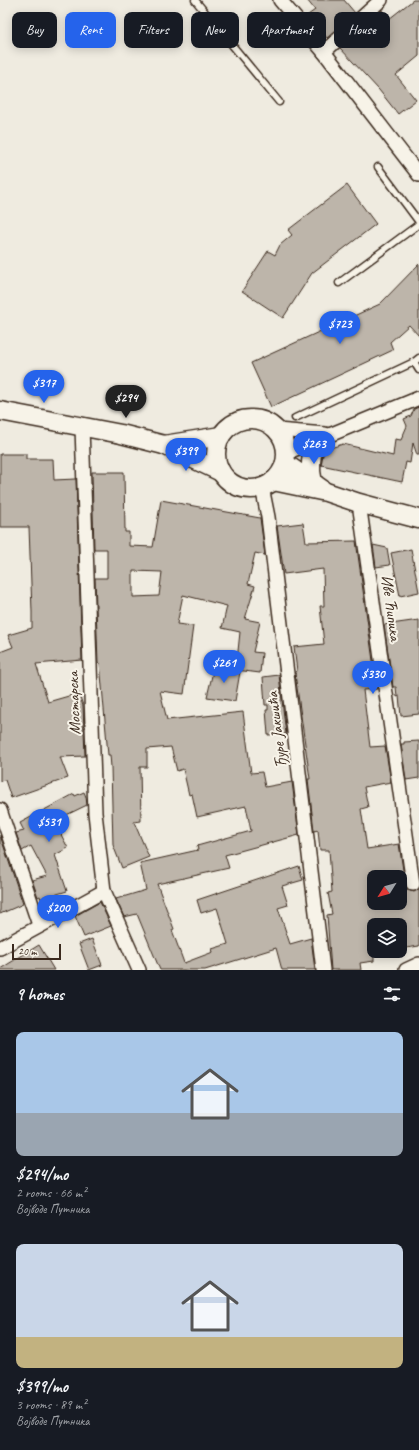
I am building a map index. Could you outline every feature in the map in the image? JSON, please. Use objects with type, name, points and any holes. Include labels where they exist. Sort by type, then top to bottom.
[{"type":"street","points":[[280,0],[324,52],[419,175]]},
{"type":"street","points":[[324,52],[381,0]]},
{"type":"street","points":[[286,458],[321,437],[419,398]]},
{"type":"street","points":[[0,411],[121,434],[164,445],[222,472]]},
{"type":"street","points":[[247,419],[258,419],[268,423],[277,430],[285,443],[286,458],[278,476],[267,484],[251,489],[239,486],[229,481],[222,472],[217,454],[217,448],[221,436],[228,427],[247,419]]},
{"type":"street","name":"Мостарска","points":[[82,427],[95,813],[104,891],[139,970]]},
{"type":"street","points":[[277,430],[321,437]]},
{"type":"street","points":[[164,445],[221,436]]},
{"type":"street","points":[[319,487],[310,472],[310,461],[321,437]]},
{"type":"street","points":[[286,458],[319,487]]},
{"type":"street","points":[[267,484],[319,487],[359,503],[419,518]]},
{"type":"street","name":"Ђуре Јакшића","points":[[267,484],[269,525],[323,970]]},
{"type":"street","name":"Иве Ћипика","points":[[359,503],[413,884]]},
{"type":"street","points":[[0,810],[39,925]]},
{"type":"street","points":[[0,948],[39,925],[104,891]]},
{"type":"street","points":[[406,970],[419,964]]},
{"type":"lane","points":[[195,0],[279,102]]},
{"type":"lane","points":[[340,283],[419,223],[378,167]]},
{"type":"lane","points":[[295,418],[417,360],[419,370]]},
{"type":"building","points":[[307,0],[344,0],[354,12],[334,12],[334,32],[327,38],[326,12],[312,12],[315,10]]},
{"type":"building","points":[[413,0],[419,0],[419,56],[396,75],[416,100],[398,114],[379,90],[340,48],[390,48],[390,18]]},
{"type":"building","points":[[347,185],[376,224],[312,273],[283,318],[242,291],[268,251],[275,255],[280,245],[292,235],[288,230]]},
{"type":"building","points":[[419,264],[419,336],[409,325],[390,342],[393,350],[271,407],[251,363],[380,304]]},
{"type":"building","points":[[419,407],[419,455],[417,455],[413,443],[410,463],[406,462],[402,482],[321,465],[324,450],[343,444],[393,456],[395,439],[401,440],[407,426],[404,419],[411,416],[414,409]]},
{"type":"building","points":[[0,454],[26,454],[26,459],[53,459],[54,480],[76,479],[82,660],[36,664],[48,702],[79,693],[83,706],[85,756],[60,757],[68,778],[11,798],[5,780],[0,781],[0,652],[13,647],[8,635],[32,628],[32,612],[29,527],[0,527]]},
{"type":"building","points":[[92,472],[124,472],[125,532],[129,532],[129,546],[153,547],[161,500],[260,518],[265,555],[255,553],[248,584],[255,586],[245,619],[260,622],[253,652],[262,653],[260,673],[236,670],[240,632],[222,628],[227,606],[183,595],[177,624],[193,626],[184,694],[160,691],[167,720],[243,712],[251,773],[262,772],[265,787],[292,782],[299,835],[225,855],[229,868],[157,884],[174,929],[172,930],[184,963],[213,952],[212,949],[228,944],[217,908],[201,913],[197,900],[299,866],[303,880],[282,886],[288,905],[278,908],[290,944],[311,938],[315,970],[282,970],[276,948],[205,970],[160,970],[137,914],[124,917],[116,899],[146,890],[140,863],[198,850],[197,846],[251,831],[246,806],[197,817],[192,794],[189,795],[183,769],[177,771],[171,747],[147,749],[147,767],[140,767],[141,821],[134,822],[149,857],[122,868],[113,845],[111,767],[110,755],[108,755],[100,663],[98,663],[95,578],[107,578],[107,549],[94,549]],"holes":[[[133,571],[162,572],[159,596],[133,597]]]},
{"type":"building","points":[[303,523],[306,542],[356,541],[377,689],[363,690],[370,747],[385,746],[391,782],[364,787],[368,807],[361,809],[367,849],[399,844],[403,870],[367,870],[367,910],[407,910],[407,889],[414,892],[419,889],[419,946],[407,948],[407,918],[367,918],[367,958],[374,958],[374,961],[360,963],[361,970],[331,970],[327,915],[332,914],[328,893],[332,892],[329,850],[320,850],[318,830],[314,831],[308,779],[310,779],[295,674],[297,671],[294,647],[324,644],[320,606],[324,606],[323,569],[284,574],[277,526]]},
{"type":"building","points":[[373,545],[387,548],[390,565],[376,567]]},
{"type":"building","points":[[411,549],[419,592],[400,596],[391,553]]},
{"type":"building","points":[[419,620],[419,714],[401,716],[399,696],[397,697],[396,687],[393,687],[384,625]]},
{"type":"building","points":[[214,667],[240,672],[235,701],[207,697]]},
{"type":"building","points":[[279,675],[286,734],[268,735],[266,710],[268,710],[268,705],[265,705],[263,677]]},
{"type":"building","points":[[419,741],[419,778],[406,780],[401,744],[404,744],[404,742]]},
{"type":"building","points":[[84,792],[87,805],[54,821],[68,848],[55,855],[67,891],[41,899],[40,896],[38,897],[32,880],[47,876],[31,846],[22,851],[16,833],[24,831],[20,823],[74,794],[75,796]]},
{"type":"building","points":[[0,835],[23,904],[0,914]]},
{"type":"building","points":[[100,902],[111,926],[84,937],[75,916]]},
{"type":"building","points":[[92,939],[102,965],[89,970],[79,944]]},
{"type":"building","points":[[39,945],[54,970],[0,970],[0,969]]}]
